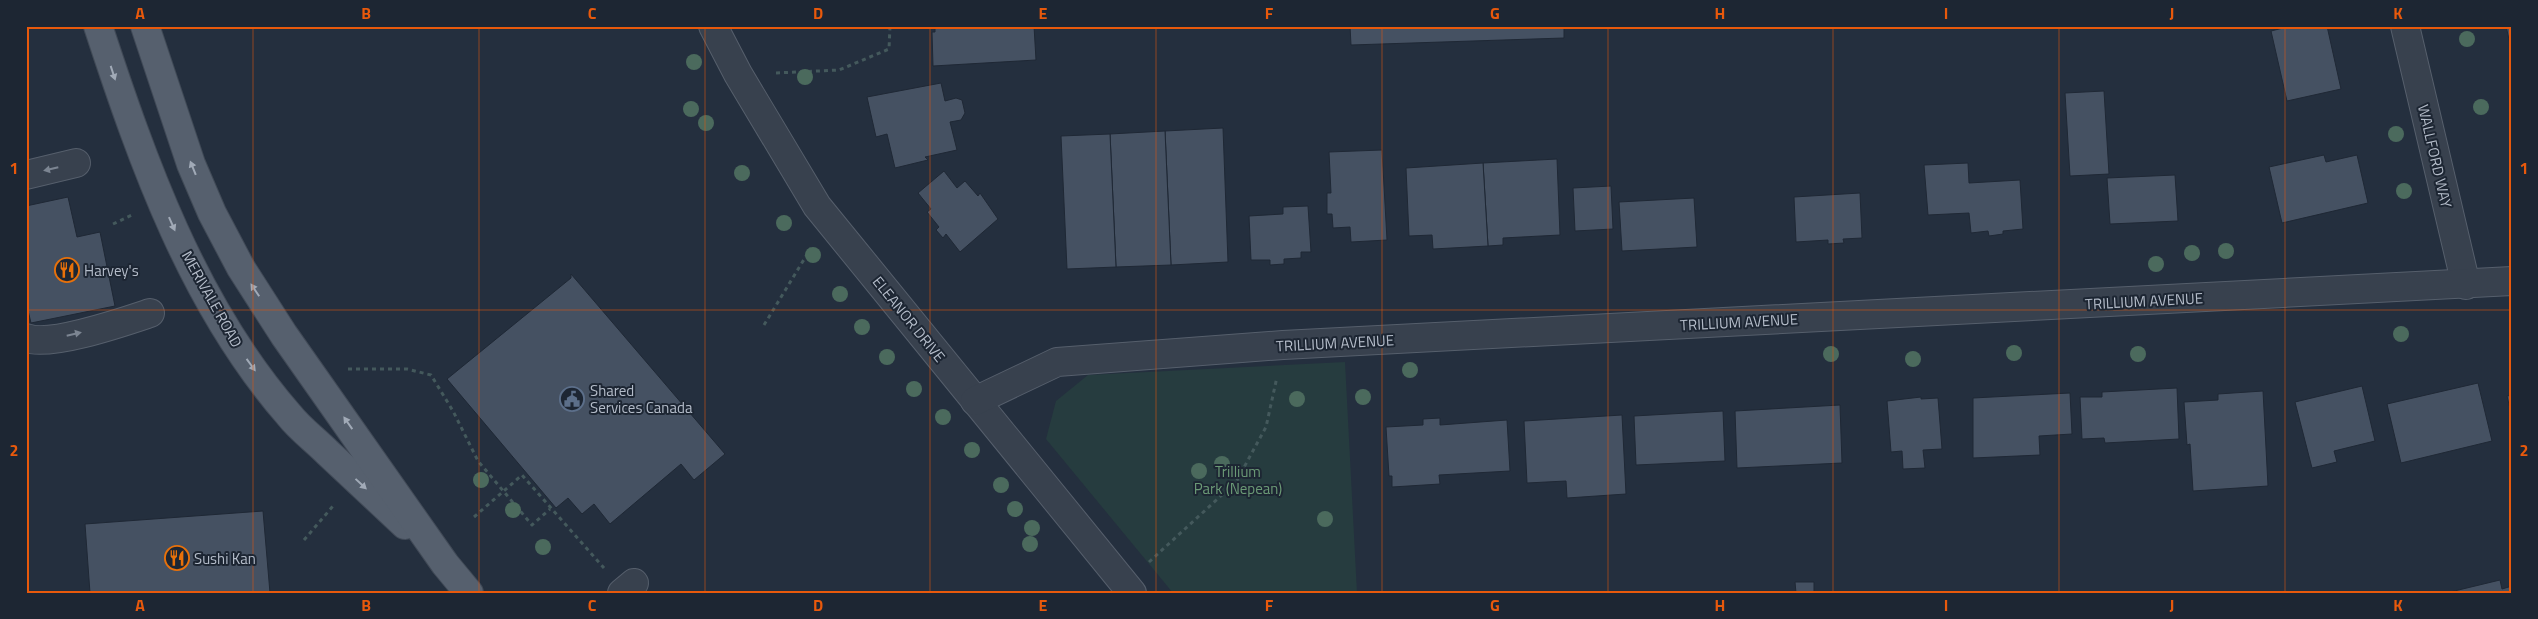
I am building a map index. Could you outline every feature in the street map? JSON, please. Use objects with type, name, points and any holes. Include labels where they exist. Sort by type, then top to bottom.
[{"type":"main road","name":"MERIVALE ROAD","points":[[98,26],[130,125],[178,237],[225,330],[290,416],[445,564],[470,593]]},
{"type":"main road","name":"MERIVALE ROAD","points":[[144,26],[191,164],[212,213],[241,268],[284,335],[445,564]]},
{"type":"street","name":"ELEANOR DRIVE","points":[[713,26],[738,74],[817,206],[975,401],[1124,590]]},
{"type":"street","name":"WALLFORD WAY","points":[[2404,26],[2466,285]]},
{"type":"street","points":[[26,175],[76,163]]},
{"type":"street","name":"TRILLIUM AVENUE","points":[[975,401],[1057,362],[1284,345],[2466,285],[2512,281]]},
{"type":"street","points":[[26,338],[41,341],[60,338],[150,313]]},
{"type":"path","points":[[738,74],[839,70],[889,49],[890,26]]},
{"type":"path","points":[[112,224],[136,213]]},
{"type":"path","points":[[764,325],[828,219]]},
{"type":"path","points":[[1124,590],[1236,482],[1266,427],[1284,345]]},
{"type":"path","points":[[345,369],[407,369],[431,375],[453,411],[478,461],[532,525],[550,509]]},
{"type":"path","points":[[474,517],[522,475],[550,509],[627,589]]},
{"type":"path","points":[[304,540],[333,506]]},
{"type":"green space","name":"Trillium Park (Nepean)","points":[[1345,362],[1357,593],[1173,593],[1046,439],[1056,401],[1088,375]]},
{"type":"building","points":[[935,26],[1034,26],[1036,60],[933,66],[932,32],[935,32]]},
{"type":"building","points":[[1350,26],[1564,26],[1564,38],[1351,45]]},
{"type":"building","points":[[2291,26],[2327,26],[2341,89],[2287,101],[2271,31]]},
{"type":"building","points":[[2506,26],[2512,26],[2512,53]]},
{"type":"building","points":[[941,83],[945,101],[956,98],[962,100],[965,113],[961,120],[950,122],[957,150],[925,157],[928,160],[895,168],[887,134],[876,137],[867,97]]},
{"type":"building","points":[[2104,91],[2109,174],[2070,176],[2065,93]]},
{"type":"building","points":[[1223,128],[1228,262],[1171,265],[1165,131]]},
{"type":"building","points":[[1165,131],[1171,265],[1116,267],[1110,134]]},
{"type":"building","points":[[1110,134],[1116,267],[1067,269],[1061,136]]},
{"type":"building","points":[[1382,150],[1387,240],[1351,242],[1350,227],[1333,228],[1332,214],[1327,214],[1327,193],[1331,193],[1329,152]]},
{"type":"building","points":[[2324,155],[2326,162],[2357,155],[2368,203],[2282,223],[2269,167]]},
{"type":"building","points":[[1557,159],[1560,235],[1503,238],[1503,245],[1488,246],[1483,163]]},
{"type":"building","points":[[1483,163],[1488,246],[1433,249],[1432,235],[1409,236],[1406,168]]},
{"type":"building","points":[[1968,163],[1969,183],[2020,180],[2023,229],[2003,231],[2003,234],[1989,236],[1988,231],[1971,233],[1969,213],[1928,215],[1924,165]]},
{"type":"building","points":[[944,171],[957,188],[965,181],[978,196],[980,193],[998,219],[960,252],[946,234],[943,238],[936,230],[939,227],[927,212],[931,209],[918,193]]},
{"type":"building","points":[[2175,175],[2178,221],[2110,224],[2107,178]]},
{"type":"building","points":[[1611,186],[1613,229],[1575,231],[1573,188]]},
{"type":"building","points":[[1860,193],[1862,238],[1843,239],[1844,243],[1828,244],[1828,240],[1796,242],[1794,197]]},
{"type":"building","name":"Harvey's","points":[[68,197],[77,237],[100,232],[115,306],[31,323],[26,302],[26,206]]},
{"type":"building","points":[[1694,198],[1697,247],[1622,251],[1619,202]]},
{"type":"building","points":[[1308,206],[1311,252],[1301,252],[1301,258],[1284,259],[1284,264],[1270,265],[1270,260],[1251,260],[1249,216],[1283,214],[1283,207]]},
{"type":"building","name":"Shared Services Canada","points":[[571,274],[725,454],[694,480],[681,464],[610,524],[594,504],[582,514],[568,498],[556,508],[447,379],[571,278]]},
{"type":"building","points":[[2478,383],[2492,441],[2401,463],[2387,404]]},
{"type":"building","points":[[2362,386],[2375,441],[2334,451],[2337,462],[2312,468],[2295,402]]},
{"type":"building","points":[[2177,388],[2179,439],[2105,443],[2104,438],[2082,439],[2080,397],[2102,397],[2102,392]]},
{"type":"building","points":[[2263,391],[2268,486],[2193,491],[2190,444],[2187,445],[2184,402],[2218,400],[2218,394]]},
{"type":"building","points":[[2070,393],[2072,434],[2039,436],[2040,455],[1973,458],[1973,398]]},
{"type":"building","points":[[2512,395],[2512,417],[2507,396]]},
{"type":"building","points":[[1921,397],[1921,399],[1938,398],[1942,449],[1923,450],[1925,468],[1903,469],[1902,451],[1891,452],[1887,401]]},
{"type":"building","points":[[1840,405],[1842,463],[1737,468],[1735,411]]},
{"type":"building","points":[[1723,411],[1725,461],[1636,465],[1634,416]]},
{"type":"building","points":[[1622,415],[1626,494],[1567,498],[1566,481],[1527,483],[1524,421]]},
{"type":"building","points":[[1440,418],[1440,425],[1507,420],[1510,471],[1439,475],[1440,484],[1392,487],[1392,476],[1389,476],[1386,427],[1423,425],[1423,419]]},
{"type":"building","name":"Sushi Kan","points":[[263,511],[270,593],[90,593],[85,524]]},
{"type":"building","points":[[2500,580],[2502,589],[2512,586],[2512,593],[2446,593]]},
{"type":"building","points":[[1795,582],[1814,582],[1814,593],[1796,593]]},
{"type":"place","name":"Harvey's","points":[[67,270]]},
{"type":"place","name":"Shared Services Canada","points":[[572,399]]},
{"type":"place","name":"Sushi Kan","points":[[177,558]]}]
